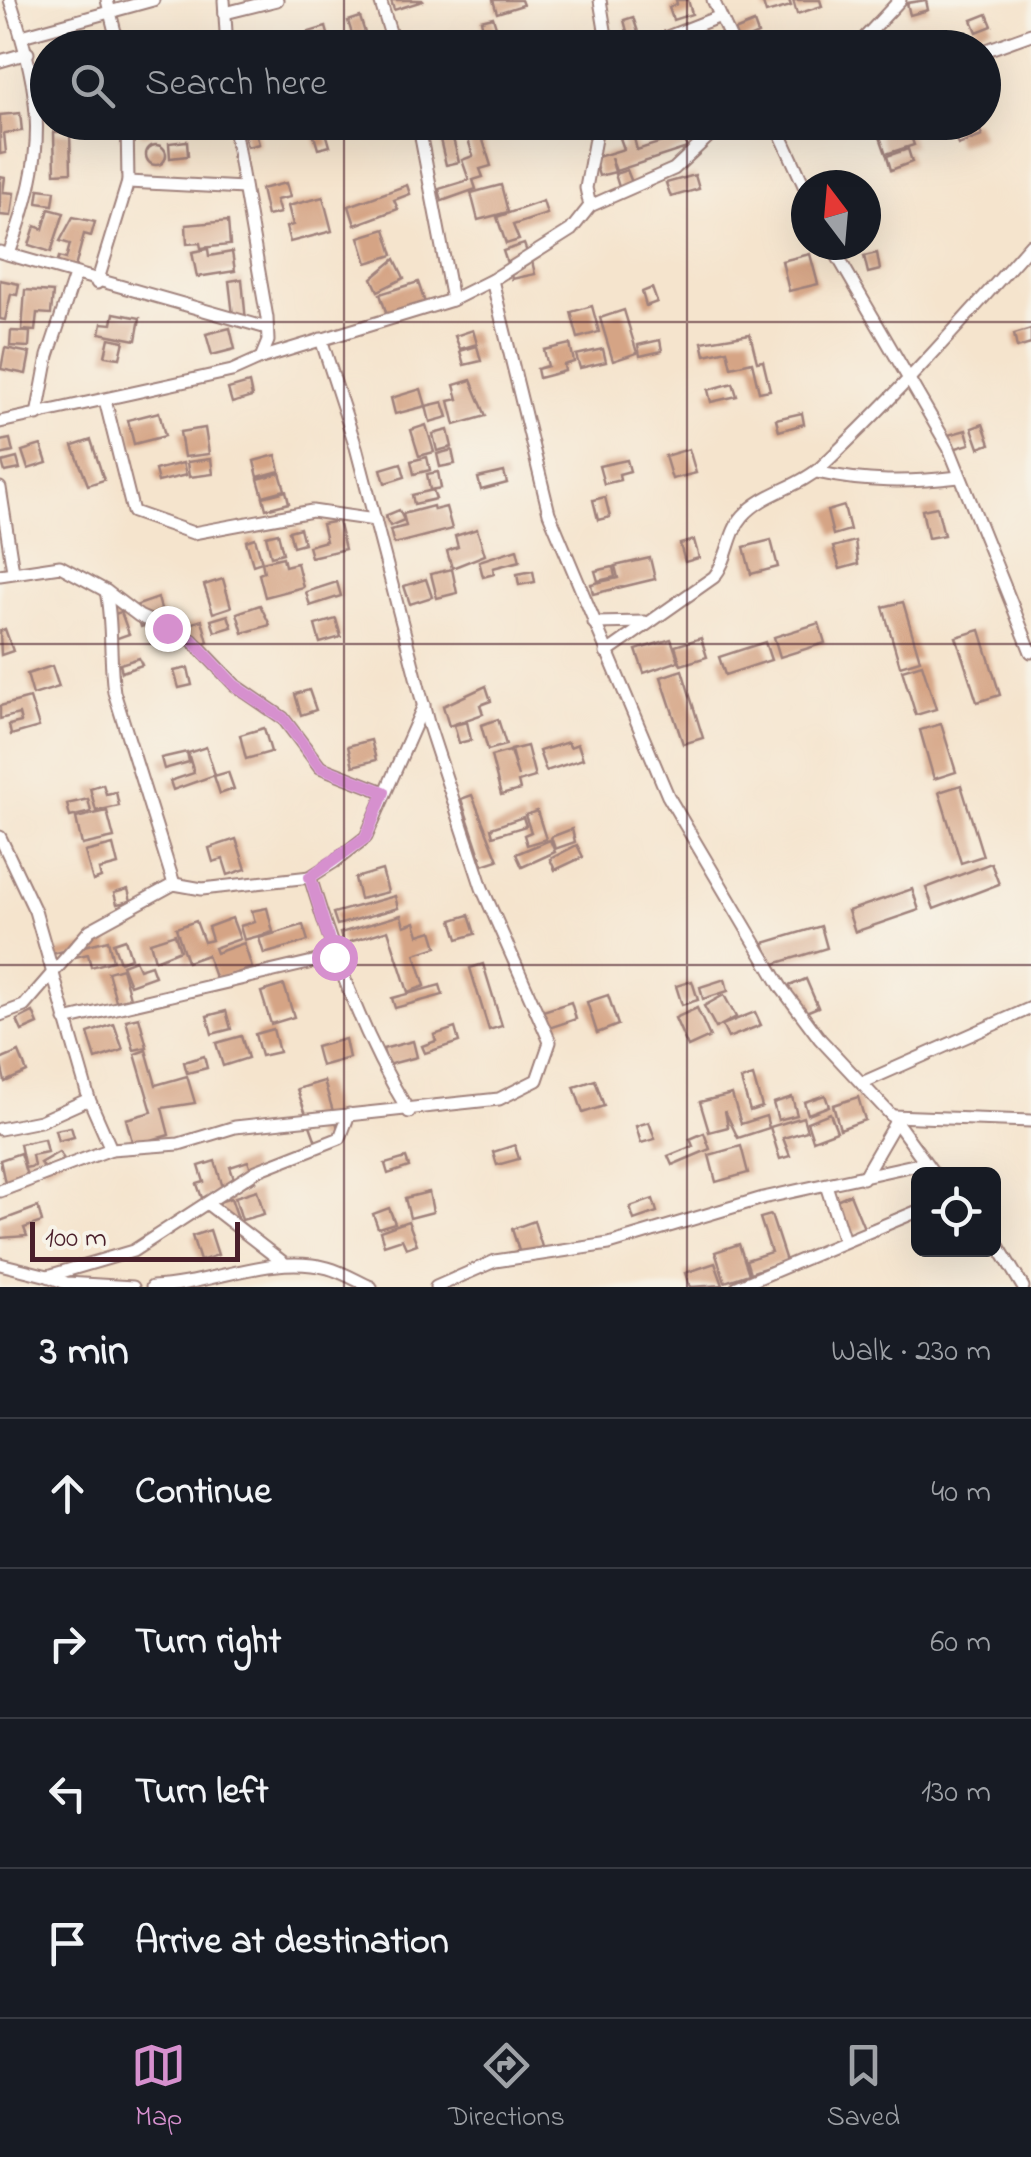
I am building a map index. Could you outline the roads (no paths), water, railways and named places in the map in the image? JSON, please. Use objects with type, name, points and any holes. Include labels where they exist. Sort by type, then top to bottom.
[{"type":"street","points":[[10,0],[30,62]]},
{"type":"street","points":[[39,30],[109,5],[154,0]]},
{"type":"street","points":[[224,7],[277,0]]},
{"type":"street","points":[[380,0],[390,30]]},
{"type":"street","points":[[600,0],[605,30]]},
{"type":"street","points":[[712,0],[725,30]]},
{"type":"street","points":[[872,30],[900,0]]},
{"type":"street","points":[[109,5],[115,30]]},
{"type":"street","points":[[685,30],[718,17]]},
{"type":"street","points":[[22,36],[30,33]]},
{"type":"street","points":[[1001,45],[1031,34]]},
{"type":"street","points":[[0,61],[28,53]]},
{"type":"street","points":[[37,140],[26,206],[4,253],[97,283],[267,328]]},
{"type":"street","points":[[97,283],[128,182],[127,140]]},
{"type":"street","points":[[237,140],[267,328],[268,341],[260,358]]},
{"type":"street","points":[[421,140],[452,300]]},
{"type":"street","points":[[590,206],[586,188],[595,140]]},
{"type":"street","points":[[0,422],[232,371],[260,358],[452,300],[572,230],[590,206],[674,169],[705,140]]},
{"type":"street","points":[[783,140],[797,170]]},
{"type":"street","points":[[128,182],[244,188]]},
{"type":"street","points":[[606,653],[644,622],[714,577],[725,564],[740,518],[758,502],[816,472],[910,381],[1031,244]]},
{"type":"street","points":[[840,260],[931,413],[1031,652]]},
{"type":"street","points":[[37,414],[48,356],[75,275]]},
{"type":"street","points":[[492,280],[549,513],[668,796],[782,987],[820,1038],[894,1119],[927,1167]]},
{"type":"street","points":[[0,1190],[111,1149],[179,1144],[234,1128],[349,1114],[409,1112],[508,1096],[537,1080],[550,1042],[482,888],[424,705],[376,520],[321,339]]},
{"type":"street","points":[[105,400],[133,512],[193,534],[312,511],[376,520]]},
{"type":"street","points":[[816,472],[861,482],[900,484],[960,477]]},
{"type":"street","points":[[0,488],[6,573],[60,566],[106,590],[139,616],[192,640],[234,685],[283,718],[320,767],[384,792]]},
{"type":"street","points":[[106,590],[113,626],[110,663],[114,692],[174,884]]},
{"type":"street","points":[[594,623],[644,622]]},
{"type":"street","points":[[0,1014],[24,1006],[90,930],[174,884],[202,889],[310,877],[366,837],[424,705]]},
{"type":"street","points":[[0,837],[35,911],[89,1100],[111,1149]]},
{"type":"street","points":[[310,877],[334,957],[381,1067],[409,1112]]},
{"type":"street","points":[[65,1020],[334,957]]},
{"type":"street","points":[[864,1082],[1031,1008]]},
{"type":"street","points":[[0,1129],[40,1121],[89,1100]]},
{"type":"street","points":[[48,1276],[132,1251],[209,1205],[256,1171],[340,1138],[349,1114]]},
{"type":"street","points":[[894,1119],[1031,1121]]},
{"type":"street","points":[[862,1178],[894,1119]]},
{"type":"street","points":[[436,1287],[495,1262],[609,1244],[763,1198],[923,1163]]},
{"type":"street","points":[[826,1185],[844,1241]]},
{"type":"street","points":[[209,1205],[284,1262]]},
{"type":"street","points":[[736,1287],[911,1215]]},
{"type":"street","points":[[1001,1251],[1023,1287]]},
{"type":"street","points":[[152,1287],[185,1286],[284,1262],[330,1268],[371,1287]]},
{"type":"street","points":[[0,1264],[66,1283],[133,1287]]}]
